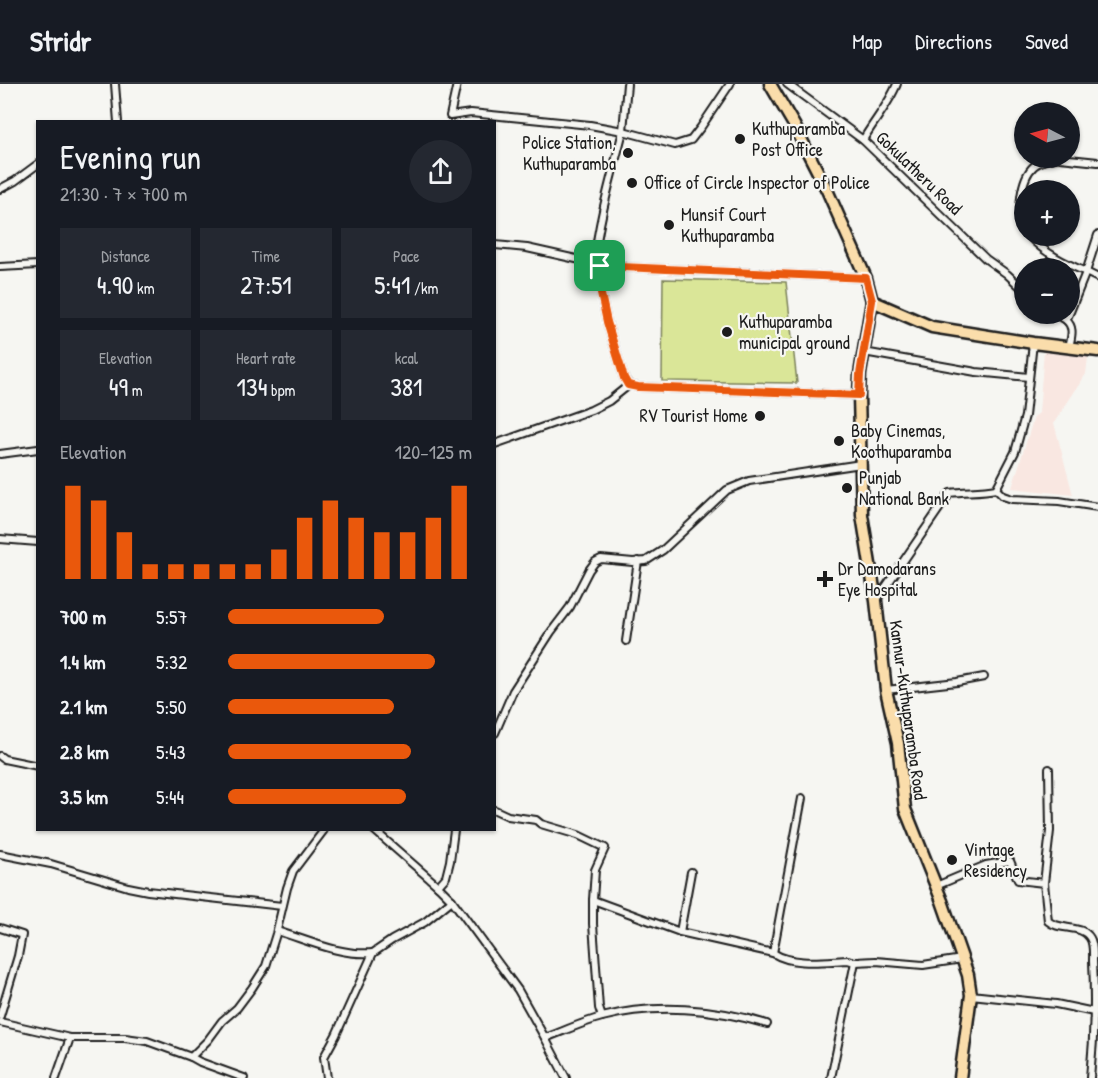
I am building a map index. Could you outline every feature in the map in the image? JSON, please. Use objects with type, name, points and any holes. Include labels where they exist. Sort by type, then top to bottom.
[{"type":"main road","points":[[770,84],[799,134],[827,190],[866,278],[872,301],[932,327],[1098,351]]},
{"type":"main road","name":"Kannur-Kuthuparamba Road","points":[[872,301],[860,374],[859,395],[862,515],[876,601],[886,690],[898,742],[905,809],[942,901],[968,975],[971,995],[960,1078]]},
{"type":"street","points":[[115,84],[118,120]]},
{"type":"street","points":[[457,84],[449,119],[471,113],[591,125],[675,145],[691,140],[730,84]]},
{"type":"street","points":[[627,84],[623,131],[596,240],[597,265],[607,322],[628,385],[859,395]]},
{"type":"street","name":"Gokulatheru Road","points":[[787,84],[863,140],[986,259],[1014,281]]},
{"type":"street","points":[[863,140],[897,84]]},
{"type":"street","points":[[1080,160],[1098,162]]},
{"type":"street","points":[[0,189],[36,165]]},
{"type":"street","points":[[1080,286],[1098,235]]},
{"type":"street","points":[[496,245],[527,248],[597,265],[866,278]]},
{"type":"street","points":[[1038,246],[1068,264],[1098,278]]},
{"type":"street","points":[[0,267],[36,265]]},
{"type":"street","points":[[1069,348],[1071,324]]},
{"type":"street","points":[[996,489],[1015,452],[1025,416],[1033,343]]},
{"type":"street","points":[[864,352],[976,372],[1029,377]]},
{"type":"street","points":[[496,444],[591,410],[609,401],[628,385]]},
{"type":"street","points":[[0,454],[36,449]]},
{"type":"street","points":[[496,731],[513,691],[570,607],[595,561],[601,559],[646,561],[663,550],[727,490],[749,482],[861,464]]},
{"type":"street","points":[[996,489],[1003,496],[1012,499],[1059,501],[1098,507]]},
{"type":"street","points":[[876,601],[950,493],[996,489]]},
{"type":"street","points":[[0,539],[36,542]]},
{"type":"street","points":[[626,641],[638,561]]},
{"type":"street","points":[[886,690],[984,677]]},
{"type":"street","points":[[0,756],[4,759],[36,766]]},
{"type":"street","points":[[1049,770],[1050,831],[1044,883],[1048,921],[1052,924],[1081,930],[1090,938],[1093,949],[1096,968],[1090,1078]]},
{"type":"street","points":[[773,953],[802,798]]},
{"type":"street","points":[[496,810],[508,816],[536,820],[541,824],[578,835],[605,848],[596,870],[593,900],[599,1008],[602,1017]]},
{"type":"street","points":[[191,1057],[222,1021],[237,1008],[266,966],[293,871],[323,831]]},
{"type":"street","points":[[375,831],[452,900],[518,990],[565,1078]]},
{"type":"street","points":[[438,886],[446,877],[454,831]]},
{"type":"street","points":[[0,854],[51,864],[148,891],[282,906]]},
{"type":"street","points":[[935,886],[986,865],[1010,861],[1018,880],[1044,883]]},
{"type":"street","points":[[680,932],[691,872]]},
{"type":"street","points":[[327,1078],[324,1057],[373,953],[425,922],[452,900]]},
{"type":"street","points":[[593,900],[680,932],[803,962],[848,960],[923,965],[962,959]]},
{"type":"street","points":[[0,928],[22,934],[18,956],[0,1016]]},
{"type":"street","points":[[277,931],[335,949],[354,953],[373,953]]},
{"type":"street","points":[[831,1078],[855,962]]},
{"type":"street","points":[[971,995],[1056,1004],[1094,1012]]},
{"type":"street","points":[[545,1038],[602,1017],[678,1008],[767,1024]]},
{"type":"street","points":[[0,1022],[70,1038],[125,1038],[147,1041],[244,1078]]},
{"type":"street","points":[[56,1078],[70,1038]]},
{"type":"shaded area","points":[[1044,350],[1088,357],[1086,374],[1054,423],[1073,495],[1012,488],[1034,417],[1039,413]]},
{"type":"green space","name":"Kuthuparamba municipal ground","points":[[663,279],[786,282],[797,383],[662,381]]},
{"type":"place","name":"Kuthuparamba Post Office","points":[[740,139]]},
{"type":"place","name":"Police Station, Kuthuparamba","points":[[628,153]]},
{"type":"place","name":"Office of Circle Inspector of Police","points":[[632,183]]},
{"type":"place","name":"Munsif Court Kuthuparamba","points":[[669,225]]},
{"type":"place","name":"Kuthuparamba municipal ground","points":[[727,332]]},
{"type":"place","name":"RV Tourist Home","points":[[760,416]]},
{"type":"place","name":"Baby Cinemas, Koothuparamba","points":[[839,441]]},
{"type":"place","name":"Punjab National Bank","points":[[847,488]]},
{"type":"place","name":"Dr Damodarans Eye Hospital","points":[[825,579]]},
{"type":"place","name":"Vintage Residency","points":[[952,860]]},
{"type":"route","points":[[600,266],[866,278],[872,301],[860,374],[859,395],[628,385],[607,322],[601,294],[600,266]]}]
